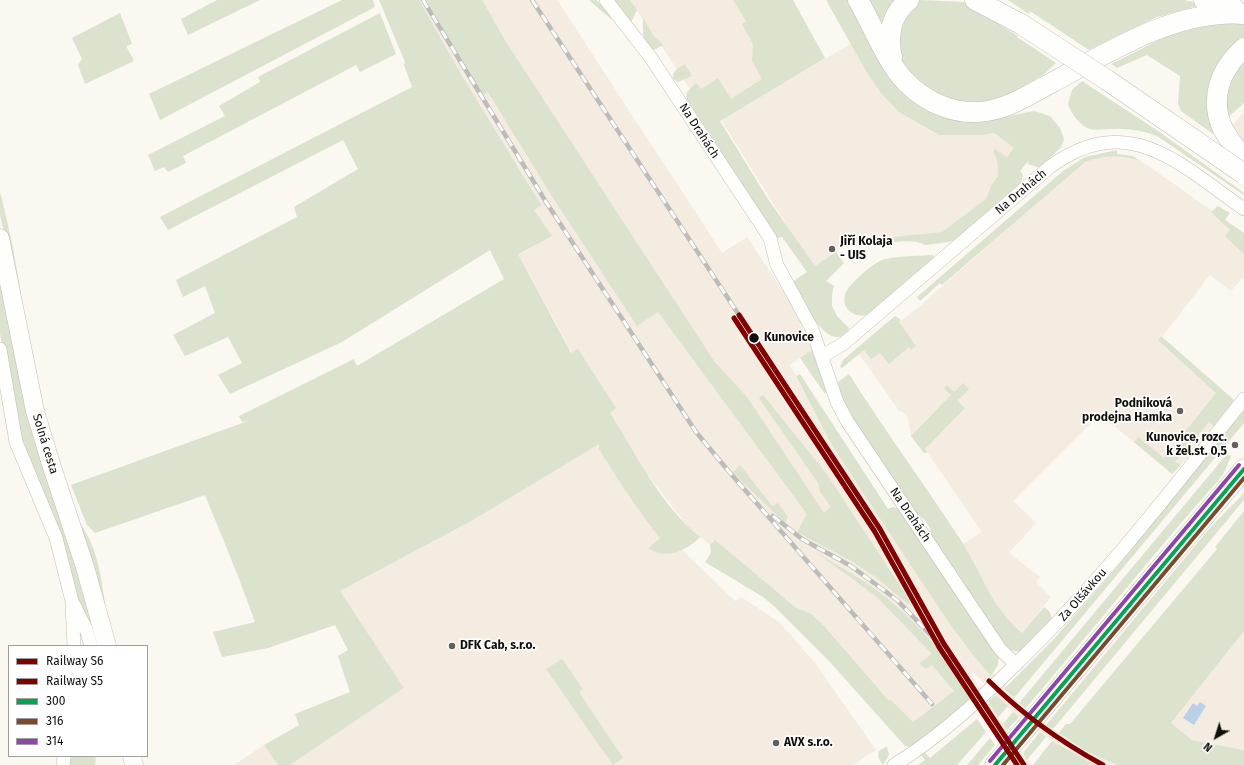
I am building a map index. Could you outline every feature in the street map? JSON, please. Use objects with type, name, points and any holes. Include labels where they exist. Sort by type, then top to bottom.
[{"type":"main road","points":[[858,0],[893,65],[904,81],[938,105],[964,112],[987,111],[1018,101],[1113,50],[1158,30],[1209,15],[1244,14]]},
{"type":"main road","points":[[893,65],[890,42],[892,26],[898,11],[909,0]]},
{"type":"main road","points":[[975,0],[1021,24]]},
{"type":"main road","points":[[986,0],[1107,80],[1244,174]]},
{"type":"main road","points":[[1204,0],[1244,10]]},
{"type":"main road","points":[[1244,48],[1229,63],[1218,88],[1218,113],[1224,130],[1244,160]]},
{"type":"main road","points":[[995,765],[1244,469]]},
{"type":"street","name":"Na Drahách","points":[[606,0],[651,58],[770,238],[777,265],[806,318],[822,356],[837,402],[847,421],[1000,649],[1016,665]]},
{"type":"street","name":"Na Drahách","points":[[822,356],[843,344],[1051,166],[1068,154],[1082,148],[1110,142],[1134,143],[1148,146],[1166,155],[1244,209]]},
{"type":"street","name":"Solná cesta","points":[[0,238],[35,411],[50,464],[86,567],[107,645]]},
{"type":"street","name":"Solná cesta","points":[[0,349],[13,432],[23,461],[56,538],[72,601],[86,629],[91,645]]},
{"type":"street","name":"Za Olšávkou","points":[[894,765],[931,740],[981,698],[1065,616],[1160,505],[1244,399]]},
{"type":"street","points":[[72,601],[74,645]]},
{"type":"shaded area","points":[[395,0],[557,0],[722,253],[747,237],[794,308],[812,350],[790,365],[828,438],[951,626],[970,651],[992,675],[993,673],[1007,687],[1004,689],[1019,703],[1067,739],[1115,765],[1095,765],[1052,741],[1013,712],[973,672],[971,675],[1030,765],[1019,765],[974,695],[965,702],[943,699],[913,722],[891,700],[890,702],[790,602],[719,552],[690,529],[647,474],[609,412],[615,407],[578,350],[572,353],[479,182]]},
{"type":"shaded area","points":[[630,0],[744,0],[787,80],[851,44],[881,92],[899,112],[939,135],[982,135],[993,133],[1015,148],[1007,157],[995,149],[993,152],[997,159],[998,176],[992,184],[986,199],[942,232],[873,239],[863,233],[815,267],[798,243],[721,120],[714,124]]},
{"type":"shaded area","points":[[1244,112],[1244,145],[1232,126]]},
{"type":"shaded area","points":[[1106,155],[1126,156],[1141,161],[1244,233],[1244,276],[1231,291],[1210,275],[1162,337],[1234,400],[1195,450],[1172,474],[1100,414],[1013,501],[1036,523],[1009,553],[1040,577],[1036,582],[1051,597],[1022,633],[1008,621],[981,580],[963,544],[982,532],[927,452],[924,453],[911,436],[908,419],[902,411],[900,412],[859,354],[920,306],[1079,166],[1085,162]]},
{"type":"shaded area","points":[[600,443],[677,545],[735,601],[741,597],[779,622],[815,663],[876,750],[853,765],[290,765],[404,688],[340,591],[473,520]]},
{"type":"shaded area","points":[[1244,631],[1244,750],[1192,740],[1171,723]]},
{"type":"shaded area","points":[[264,745],[278,765],[234,765]]},
{"type":"green space","points":[[217,0],[260,0],[188,35],[181,19]]},
{"type":"green space","points":[[342,0],[373,0],[375,7],[160,120],[149,94]]},
{"type":"green space","points":[[379,0],[419,0],[462,76],[541,205],[534,210],[552,236],[518,254],[571,353],[578,349],[616,408],[610,413],[650,479],[673,510],[700,537],[683,550],[669,554],[655,552],[649,548],[660,538],[613,472],[599,449],[599,444],[473,520],[340,591],[404,688],[290,765],[278,765],[264,745],[299,725],[295,714],[350,692],[338,656],[348,650],[335,625],[268,648],[222,657],[213,632],[255,622],[205,495],[95,533],[87,525],[71,485],[248,421],[242,422],[239,416],[354,359],[357,366],[504,279],[490,250],[342,342],[230,394],[218,375],[242,363],[228,337],[185,356],[173,335],[215,313],[205,286],[183,297],[176,280],[297,217],[294,207],[358,169],[343,140],[168,230],[160,217],[412,87],[404,65],[405,62]]},
{"type":"green space","points":[[426,0],[482,0],[506,42],[714,361],[747,397],[824,513],[831,507],[820,492],[818,483],[759,398],[763,395],[826,473],[910,601],[908,604],[877,578],[853,562],[797,532],[807,514],[658,312],[637,326],[553,198],[488,92],[482,96]]},
{"type":"green space","points":[[589,0],[596,0],[608,11],[612,20]]},
{"type":"green space","points":[[609,0],[630,0],[637,10],[629,27]]},
{"type":"green space","points":[[733,0],[793,0],[825,58],[720,121],[768,199],[815,266],[836,252],[844,263],[826,281],[834,286],[832,306],[837,316],[849,328],[848,332],[840,337],[831,336],[815,321],[792,282],[807,272],[782,237],[774,239],[686,101],[687,92],[696,83],[701,89],[718,78],[731,99],[762,79],[752,61],[753,44],[742,24],[746,21]]},
{"type":"green space","points":[[826,0],[851,0],[885,68],[984,121],[1034,111],[1050,116],[1060,128],[1064,139],[1061,147],[1040,168],[1028,164],[1028,161],[1020,171],[1023,175],[1021,183],[957,239],[949,242],[925,245],[908,241],[885,243],[874,246],[873,239],[942,232],[986,199],[992,184],[998,176],[997,159],[993,152],[995,149],[1007,157],[1014,148],[994,133],[982,135],[939,135],[899,112],[881,93],[866,71]]},
{"type":"green space","points":[[869,0],[899,0],[883,25]]},
{"type":"green space","points":[[920,0],[964,2],[1018,36],[1017,37],[1056,63],[1043,75],[1002,98],[974,104],[947,99],[920,84],[902,62],[898,25],[915,3]]},
{"type":"green space","points":[[1008,0],[1184,0],[1193,2],[1197,6],[1157,17],[1089,50],[1030,11],[1029,14]]},
{"type":"green space","points":[[120,13],[132,44],[126,46],[134,61],[85,84],[78,65],[82,59],[72,38]]},
{"type":"green space","points":[[380,13],[396,54],[360,72],[356,65],[183,156],[186,163],[168,172],[164,167],[155,171],[148,155],[225,116],[219,106],[260,82],[258,77]]},
{"type":"green space","points":[[643,18],[654,36],[663,45],[652,51],[646,44],[643,31]]},
{"type":"green space","points":[[1244,21],[1244,40],[1213,134],[1181,111],[1178,103],[1180,76],[1147,55],[1117,68],[1111,64],[1167,36],[1201,24]]},
{"type":"green space","points":[[1244,58],[1244,103],[1226,119],[1227,80]]},
{"type":"green space","points":[[685,64],[692,76],[678,82],[673,79],[674,73]]},
{"type":"green space","points":[[1082,81],[1161,133],[1244,193],[1244,195],[1157,136],[1131,130],[1095,130],[1087,128],[1081,124],[1071,111],[1068,104],[1072,90]]},
{"type":"green space","points":[[1117,150],[1117,154],[1133,156],[1140,161],[1126,157],[1112,156],[1085,162],[942,285],[940,283],[920,301],[917,297],[1063,171],[1085,157]]},
{"type":"green space","points":[[0,192],[16,267],[27,343],[0,214]]},
{"type":"green space","points":[[1218,206],[1230,213],[1225,220],[1244,233],[1244,254],[1225,236],[1230,230],[1211,212]]},
{"type":"green space","points":[[863,233],[868,236],[859,248],[850,241]]},
{"type":"green space","points":[[933,255],[934,258],[868,314],[853,314],[846,307],[844,297],[848,289],[861,275],[876,263],[885,259],[905,256]]},
{"type":"green space","points":[[0,277],[65,530],[99,645],[94,645],[18,441],[0,333]]},
{"type":"green space","points":[[895,316],[901,320],[899,322],[916,346],[911,350],[909,347],[889,364],[880,353],[871,359],[864,350],[842,368],[840,367],[843,360]]},
{"type":"green space","points":[[1161,336],[1234,400],[1214,426],[1209,422],[1175,462],[1181,465],[1172,474],[1134,442],[1138,437],[1164,458],[1216,393],[1158,340]]},
{"type":"green space","points":[[812,350],[826,391],[825,394],[800,358]]},
{"type":"green space","points":[[800,374],[888,509],[893,507],[899,509],[999,656],[998,665],[991,676],[951,626],[848,470],[828,438],[796,376]]},
{"type":"green space","points":[[849,374],[962,542],[988,590],[1011,623],[1022,633],[1044,607],[1050,612],[1052,621],[1020,652],[1010,650],[1005,646],[927,533],[931,530],[925,520],[917,515],[871,451],[842,398],[838,382]]},
{"type":"green space","points":[[963,383],[969,389],[957,401],[965,408],[925,449],[927,452],[924,453],[911,436],[951,395],[944,388],[947,385],[954,392]]},
{"type":"green space","points":[[1244,408],[1244,423],[1014,698],[1004,689],[1052,641],[1112,573]]},
{"type":"green space","points":[[1227,454],[1231,456],[1223,475],[1026,708],[1019,703]]},
{"type":"green space","points":[[740,465],[772,506],[778,503],[788,517],[785,523],[733,473]]},
{"type":"green space","points":[[1244,493],[1244,500],[1053,729],[1046,725],[1209,529]]},
{"type":"green space","points":[[1244,511],[1244,631],[1171,723],[1192,740],[1244,750],[1244,765],[1117,765],[1088,752],[1059,733],[1066,724],[1070,724],[1217,549],[1215,547]]},
{"type":"green space","points":[[81,525],[91,543],[98,562],[105,603],[102,606]]},
{"type":"green space","points":[[715,540],[795,607],[811,614],[823,625],[889,701],[891,700],[913,722],[954,691],[932,665],[926,669],[919,664],[932,654],[877,597],[817,553],[868,584],[897,607],[932,642],[974,695],[966,702],[967,704],[913,747],[905,746],[830,662],[775,607],[763,597],[705,562],[711,553],[710,545]]},
{"type":"green space","points":[[562,659],[583,689],[579,692],[623,758],[613,765],[546,669]]},
{"type":"green space","points":[[996,695],[1008,706],[998,717],[988,701]]},
{"type":"green space","points":[[1013,712],[1019,717],[1007,730],[1003,724]]},
{"type":"green space","points":[[977,719],[986,732],[957,765],[918,765],[925,760],[921,755],[925,753],[930,758]]},
{"type":"green space","points":[[1040,732],[1046,737],[1027,760],[1023,753]]},
{"type":"green space","points":[[990,738],[995,745],[978,765],[967,765]]},
{"type":"green space","points":[[1052,741],[1095,765],[1033,765]]},
{"type":"green space","points":[[887,746],[889,755],[883,765],[878,757],[879,751]]},
{"type":"green space","points":[[64,757],[96,757],[95,765],[63,765]]},
{"type":"water","points":[[1200,702],[1206,706],[1194,725],[1183,718],[1193,703],[1197,706]]},
{"type":"railway","points":[[423,0],[546,202],[696,432],[932,704]]},
{"type":"railway","points":[[532,0],[739,315]]},
{"type":"railway","points":[[773,516],[802,539],[851,566],[897,600],[940,645],[971,684]]},
{"type":"rail line","name":"S6","points":[[739,315],[880,529],[944,644],[1024,765]]},
{"type":"rail line","name":"S5","points":[[734,318],[875,532],[939,647],[1017,765]]},
{"type":"rail line","name":"S6","points":[[989,681],[1015,705],[1043,727],[1072,747],[1103,765]]},
{"type":"transit line","name":"314","points":[[990,761],[1239,465]]},
{"type":"transit line","name":"300","points":[[995,765],[1244,469]]},
{"type":"transit line","name":"316","points":[[1003,765],[1244,478]]},
{"type":"place","name":"Jiří Kolaja - UIS","points":[[832,249]]},
{"type":"place","name":"Kunovice","points":[[754,338]]},
{"type":"place","name":"Podniková prodejna Hamka","points":[[1180,411]]},
{"type":"place","name":"Kunovice, rozc. k žel.st. 0,5","points":[[1235,445]]},
{"type":"place","name":"DFK Cab, s.r.o.","points":[[452,646]]},
{"type":"place","name":"AVX s.r.o.","points":[[776,743]]}]
